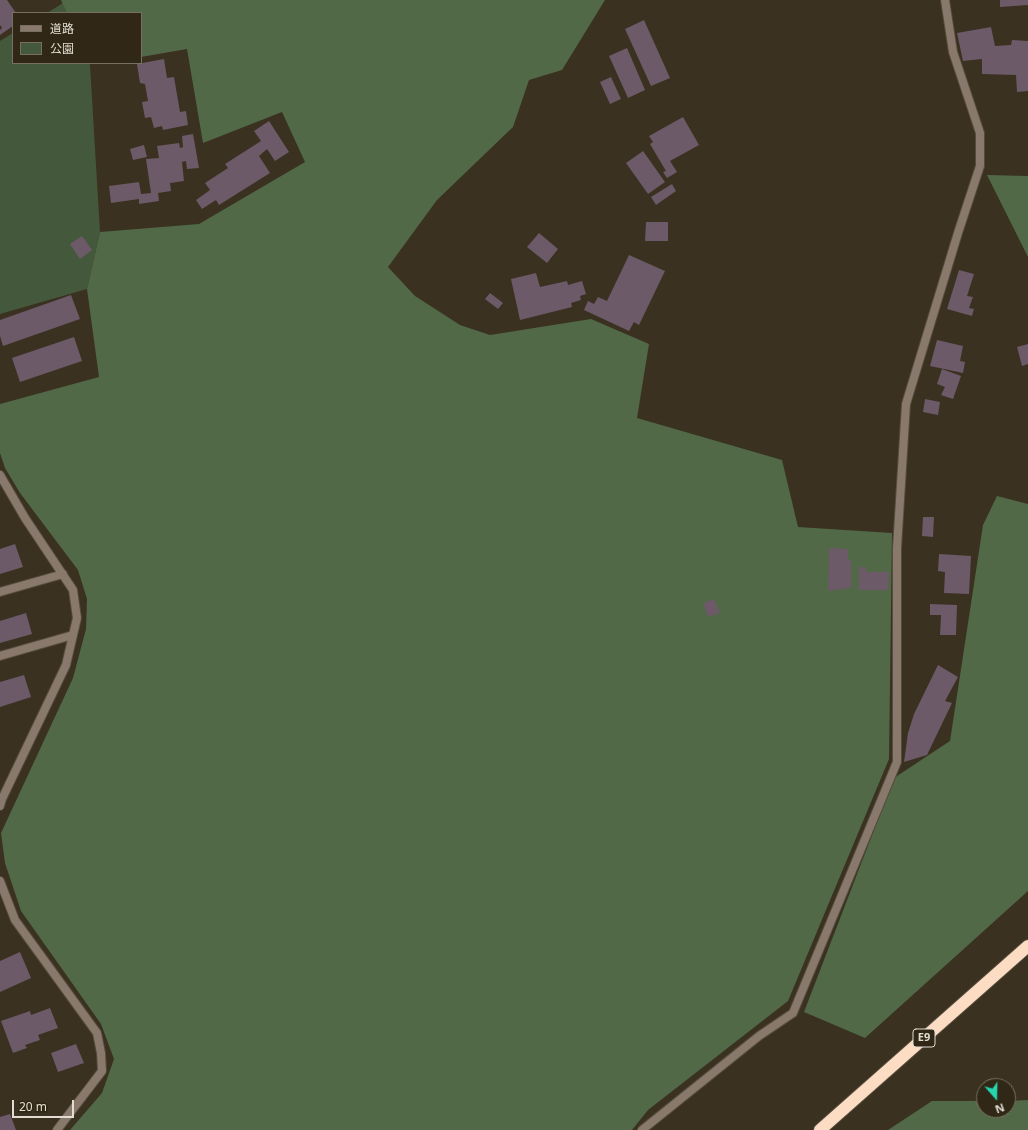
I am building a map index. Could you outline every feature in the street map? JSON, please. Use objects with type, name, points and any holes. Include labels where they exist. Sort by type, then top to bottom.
[{"type":"highway","name":"E9","points":[[820,1130],[1028,946]]},
{"type":"street","points":[[642,1130],[759,1036],[793,1013],[897,762],[897,548],[906,404],[980,166],[980,133],[953,52],[945,0]]},
{"type":"street","points":[[0,475],[25,518],[73,590],[77,618],[66,665],[0,806]]},
{"type":"street","points":[[0,592],[63,574]]},
{"type":"street","points":[[0,656],[73,635]]},
{"type":"street","points":[[0,882],[15,920],[97,1033],[101,1053],[102,1071],[57,1130]]},
{"type":"green space","points":[[61,0],[605,0],[562,70],[529,80],[513,127],[437,200],[388,267],[415,296],[460,325],[490,335],[591,319],[649,344],[637,418],[782,460],[798,527],[892,533],[889,759],[788,1001],[648,1110],[632,1130],[70,1130],[102,1093],[114,1059],[101,1024],[21,911],[5,863],[1,833],[73,678],[86,629],[87,599],[78,570],[20,493],[5,468],[0,453],[0,404],[99,377],[87,289],[100,232],[199,224],[305,162],[282,112],[203,143],[187,49],[142,57],[142,12],[67,12]]},
{"type":"green space","points":[[63,3],[67,12],[49,12]]},
{"type":"green space","points":[[12,34],[12,64],[90,64],[100,232],[87,289],[0,314],[0,41]]},
{"type":"green space","points":[[987,175],[1028,176],[1028,257]]},
{"type":"green space","points":[[997,496],[1028,504],[1028,891],[865,1038],[804,1012],[894,778],[950,741],[983,525]]},
{"type":"green space","points":[[1028,1100],[1028,1130],[888,1130],[932,1101],[976,1101],[976,1118],[1016,1118],[1016,1101]]},
{"type":"building","points":[[0,0],[7,0],[15,12],[12,12],[12,27],[0,35],[0,30],[2,28],[0,25]]},
{"type":"building","points":[[1000,0],[1028,0],[1028,5],[1000,7]]},
{"type":"building","points":[[644,20],[670,78],[651,86],[625,29]]},
{"type":"building","points":[[991,27],[995,46],[1011,45],[1012,40],[1028,41],[1028,91],[1017,92],[1016,75],[982,74],[982,59],[963,61],[957,33]]},
{"type":"building","points":[[627,48],[645,90],[628,98],[609,56]]},
{"type":"building","points":[[164,59],[167,78],[174,77],[180,112],[186,111],[188,125],[163,130],[162,126],[154,128],[151,117],[145,118],[142,102],[148,101],[145,84],[140,83],[137,64]]},
{"type":"building","points":[[611,77],[621,99],[610,104],[600,82]]},
{"type":"building","points":[[683,117],[699,145],[670,161],[677,172],[667,178],[663,172],[666,171],[650,144],[653,142],[649,136]]},
{"type":"building","points":[[269,121],[289,152],[275,161],[267,149],[259,156],[270,173],[219,205],[216,200],[202,209],[196,200],[210,190],[205,183],[228,168],[225,164],[261,141],[254,131]]},
{"type":"building","points":[[193,134],[199,168],[187,169],[186,161],[182,162],[184,181],[170,183],[171,191],[158,193],[159,201],[139,204],[139,199],[111,203],[109,186],[139,182],[141,194],[151,193],[146,159],[159,158],[157,146],[179,143],[180,148],[183,147],[182,136]]},
{"type":"building","points":[[144,145],[147,157],[133,160],[130,149]]},
{"type":"building","points":[[643,151],[665,182],[648,194],[626,163]]},
{"type":"building","points":[[672,184],[676,191],[656,205],[651,197]]},
{"type":"building","points":[[646,222],[668,222],[668,241],[645,241]]},
{"type":"building","points":[[539,233],[558,249],[547,263],[527,247]]},
{"type":"building","points":[[82,236],[92,250],[80,259],[70,244]]},
{"type":"building","points":[[629,255],[665,271],[639,325],[634,322],[629,331],[584,310],[588,301],[594,304],[598,297],[607,301]]},
{"type":"building","points":[[959,270],[974,274],[967,296],[973,297],[969,308],[974,309],[972,316],[947,309]]},
{"type":"building","points":[[536,273],[540,287],[567,281],[568,285],[582,281],[586,294],[580,296],[581,300],[571,303],[572,307],[520,320],[511,279]]},
{"type":"building","points":[[490,293],[503,303],[498,309],[485,299]]},
{"type":"building","points":[[71,295],[80,319],[3,346],[0,336],[0,320]]},
{"type":"building","points":[[74,337],[82,361],[20,382],[12,358]]},
{"type":"building","points":[[937,340],[963,346],[960,361],[965,362],[963,373],[930,366]]},
{"type":"building","points":[[1028,344],[1028,364],[1022,366],[1017,347]]},
{"type":"building","points":[[942,369],[961,376],[953,399],[941,395],[945,387],[937,384]]},
{"type":"building","points":[[925,399],[940,402],[938,415],[923,412]]},
{"type":"building","points":[[923,517],[934,517],[933,537],[922,536]]},
{"type":"building","points":[[15,544],[23,567],[0,574],[0,549]]},
{"type":"building","points":[[829,548],[848,549],[848,560],[851,560],[851,588],[828,591]]},
{"type":"building","points":[[939,554],[971,556],[969,594],[944,593],[945,572],[938,571]]},
{"type":"building","points":[[859,567],[866,567],[866,572],[889,572],[888,590],[859,590]]},
{"type":"building","points":[[714,599],[720,613],[708,617],[703,603]]},
{"type":"building","points":[[930,604],[957,605],[956,635],[940,635],[941,615],[930,615]]},
{"type":"building","points":[[26,613],[32,634],[0,643],[0,621]]},
{"type":"building","points":[[938,665],[958,677],[945,701],[952,703],[927,755],[904,762],[908,733],[914,714]]},
{"type":"building","points":[[24,675],[31,697],[0,707],[0,682]]},
{"type":"building","points":[[20,952],[31,978],[0,992],[0,961]]},
{"type":"building","points":[[50,1008],[58,1028],[38,1035],[40,1040],[25,1045],[27,1048],[13,1053],[1,1021],[30,1011],[31,1015]]},
{"type":"building","points":[[76,1044],[84,1063],[58,1072],[51,1053]]},
{"type":"building","points":[[10,1114],[16,1130],[0,1130],[0,1117]]}]
